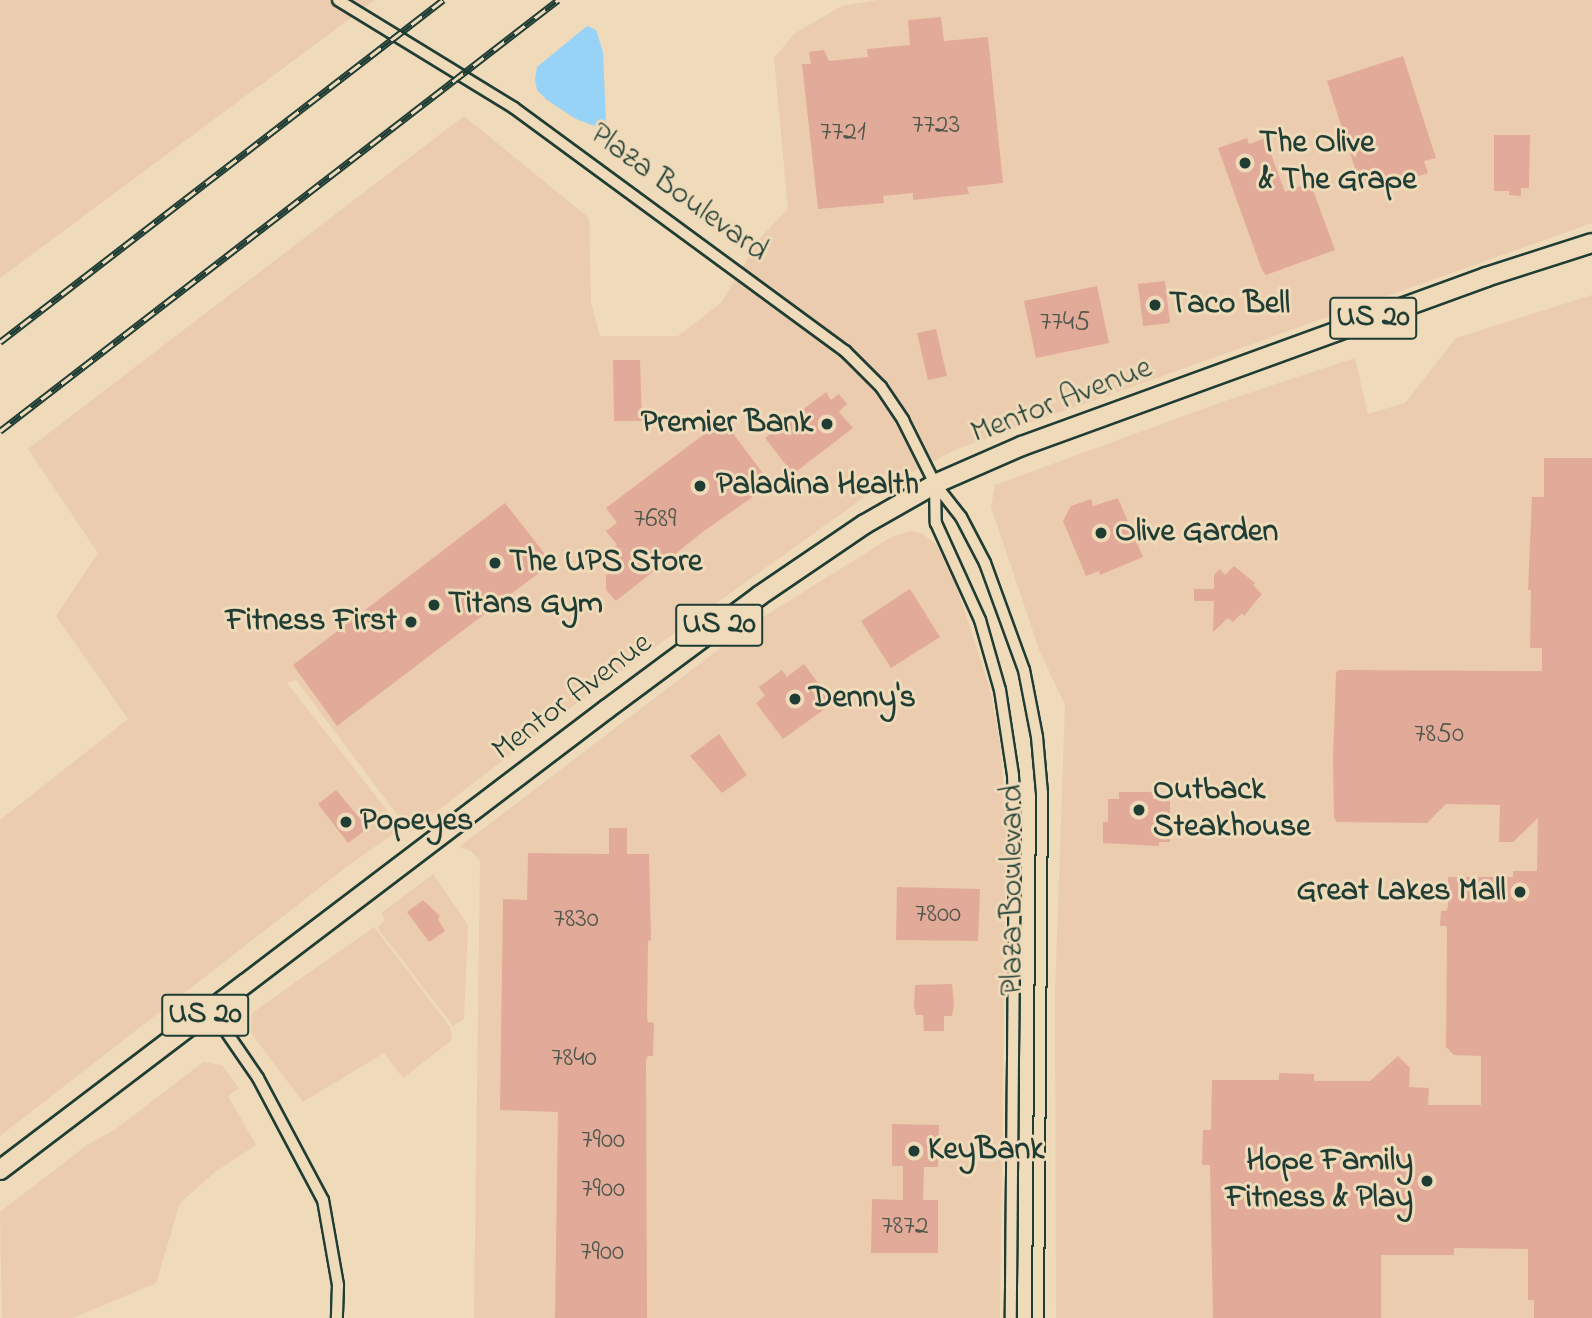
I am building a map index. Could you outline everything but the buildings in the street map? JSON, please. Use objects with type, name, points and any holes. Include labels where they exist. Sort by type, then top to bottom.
[{"type":"main road","name":"Mentor Avenue","points":[[0,1170],[759,596],[864,524],[935,484],[1081,425],[1477,281],[1592,243]]},
{"type":"street","name":"Plaza Boulevard","points":[[338,0],[514,108],[845,351],[881,387],[902,420],[935,484],[961,517],[985,564],[1024,670],[1037,737],[1042,793],[1038,1318]]},
{"type":"street","name":"Plaza Boulevard","points":[[935,484],[936,523],[979,620],[1000,690],[1013,775],[1015,830],[1011,1318]]},
{"type":"street","points":[[212,1011],[258,1078],[323,1200],[338,1285],[337,1318]]},
{"type":"shaded area","points":[[0,0],[375,0],[0,278]]},
{"type":"shaded area","points":[[878,0],[1592,0],[1592,223],[957,449],[869,494],[581,700],[410,832],[296,680],[287,683],[386,809],[395,833],[349,865],[0,1136],[0,820],[128,719],[56,616],[98,553],[28,449],[464,116],[589,218],[591,302],[600,336],[678,336],[721,303],[761,237],[788,209],[774,58],[795,33],[842,6]]},
{"type":"shaded area","points":[[1592,295],[1592,1318],[1056,1318],[1055,994],[1065,705],[1040,652],[991,507],[995,485],[1225,401],[1355,358],[1368,414],[1405,403],[1456,338]]},
{"type":"shaded area","points":[[911,531],[921,533],[936,544],[956,585],[990,689],[1000,743],[1006,819],[1000,1318],[474,1318],[480,861],[471,851],[459,847],[752,624],[893,536]]},
{"type":"shaded area","points":[[433,874],[468,925],[464,1019],[453,1026],[377,927],[385,921],[381,913]]},
{"type":"shaded area","points":[[374,927],[450,1027],[452,1040],[403,1078],[384,1053],[303,1102],[251,1033],[252,1013]]},
{"type":"shaded area","points":[[203,1062],[222,1065],[239,1088],[228,1096],[256,1145],[215,1172],[180,1203],[156,1283],[73,1318],[2,1318],[0,1212],[87,1145],[116,1129]]},
{"type":"water","points":[[587,26],[596,30],[603,52],[606,123],[603,129],[576,119],[547,100],[537,90],[535,79],[537,67]]},
{"type":"railway","points":[[0,342],[443,0]]},
{"type":"railway","points":[[0,431],[558,0]]},
{"type":"place","name":"The Olive & The Grape","points":[[1245,163]]},
{"type":"place","name":"Taco Bell","points":[[1155,305]]},
{"type":"place","name":"Premier Bank","points":[[827,424]]},
{"type":"place","name":"Paladina Health","points":[[700,486]]},
{"type":"place","name":"Olive Garden","points":[[1101,533]]},
{"type":"place","name":"The UPS Store","points":[[495,563]]},
{"type":"place","name":"Titans Gym","points":[[434,605]]},
{"type":"place","name":"Fitness First","points":[[411,622]]},
{"type":"place","name":"Denny's","points":[[795,699]]},
{"type":"place","name":"Outback Steakhouse","points":[[1139,810]]},
{"type":"place","name":"Popeyes","points":[[346,822]]},
{"type":"place","name":"Great Lakes Mall","points":[[1520,892]]},
{"type":"place","name":"KeyBank","points":[[914,1151]]},
{"type":"place","name":"Hope Family Fitness & Play","points":[[1427,1181]]}]
